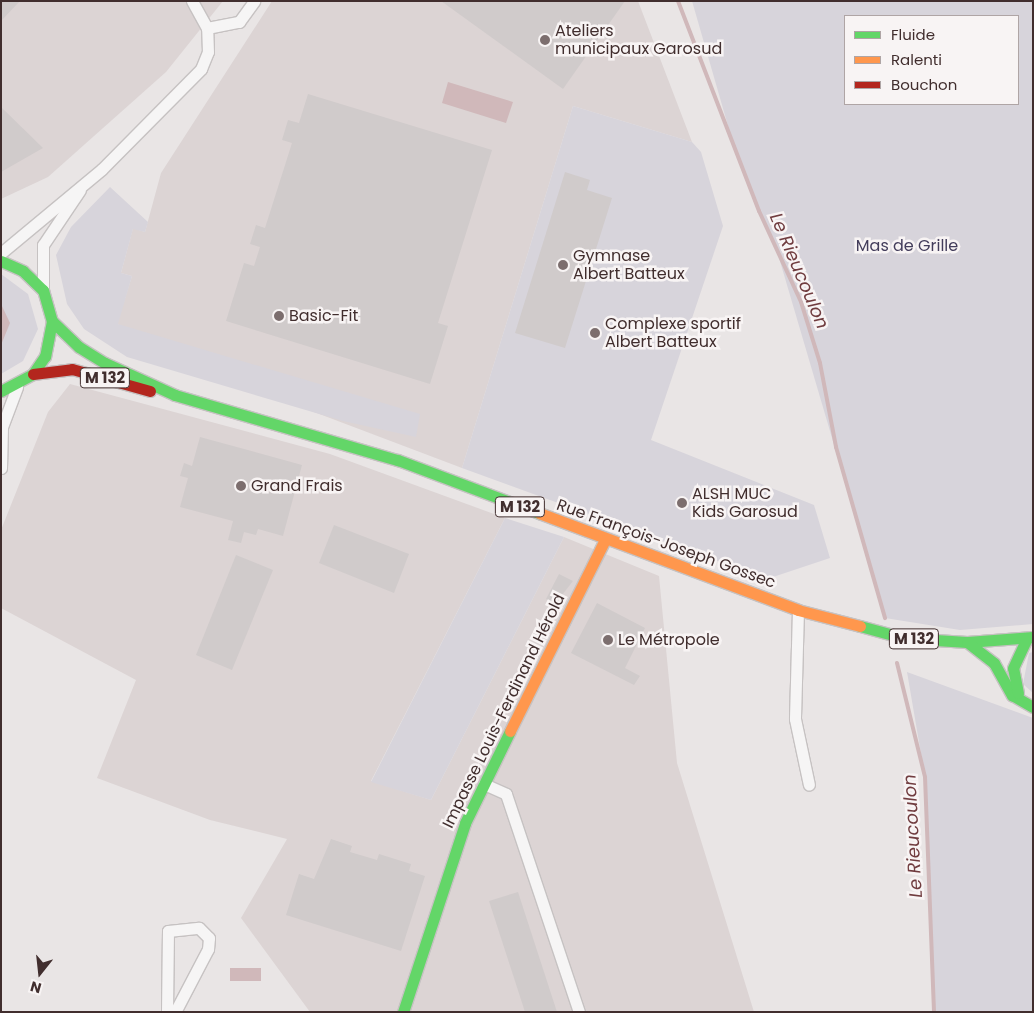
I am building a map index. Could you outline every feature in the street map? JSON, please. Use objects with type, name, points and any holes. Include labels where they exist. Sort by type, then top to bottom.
[{"type":"main road","points":[[1,261],[23,270],[43,290],[52,321],[45,356],[33,374],[17,387],[1,392]]},
{"type":"main road","name":"Rue François-Joseph Gossec","points":[[52,321],[79,348],[105,363],[175,395]]},
{"type":"main road","name":"Rue François-Joseph Gossec","points":[[33,374],[72,369],[175,395],[398,460],[605,540],[798,610],[861,630],[904,638],[967,642]]},
{"type":"main road","name":"Impasse Louis-Ferdinand Hérold","points":[[403,1012],[465,824],[605,540]]},
{"type":"main road","name":"M 132","points":[[967,642],[1030,637]]},
{"type":"main road","name":"M 132","points":[[1029,706],[1012,683],[1016,658],[1030,637]]},
{"type":"main road","name":"M 132","points":[[967,642],[994,663],[1012,695],[1029,706]]},
{"type":"street","points":[[1,254],[80,188],[201,69],[208,52],[207,28],[192,1]]},
{"type":"street","points":[[207,28],[239,22],[254,1]]},
{"type":"street","points":[[43,290],[43,245],[80,188]]},
{"type":"street","points":[[1,468],[2,427],[17,387]]},
{"type":"street","points":[[798,610],[795,719],[809,785]]},
{"type":"street","points":[[484,784],[506,794],[579,1012]]},
{"type":"street","points":[[167,1012],[168,931],[199,928],[208,938],[208,949],[175,1012]]},
{"type":"shaded area","points":[[1,1],[223,1],[166,72],[48,177],[1,199]]},
{"type":"shaded area","points":[[272,1],[638,1],[692,142],[573,106],[462,468],[285,401],[117,324],[132,276],[121,273],[133,228],[145,232],[161,173]]},
{"type":"shaded area","points":[[448,82],[513,102],[506,123],[442,103]]},
{"type":"shaded area","points":[[1,304],[10,323],[1,345]]},
{"type":"shaded area","points":[[70,384],[330,454],[505,518],[371,781],[431,800],[564,537],[659,576],[677,763],[754,1012],[310,1012],[241,918],[287,839],[210,820],[97,778],[136,680],[1,608],[1,530],[48,412]]},
{"type":"shaded area","points":[[230,968],[261,968],[261,981],[230,981]]},
{"type":"green space","name":"Mas de Grille","points":[[692,1],[1033,1],[1033,624],[960,630],[885,618],[777,251],[735,150]]},
{"type":"green space","name":"Complexe sportif Albert Batteux","points":[[573,106],[692,142],[701,152],[723,226],[651,440],[814,505],[830,558],[767,579],[462,468]]},
{"type":"green space","points":[[110,187],[148,222],[145,232],[133,229],[121,273],[132,276],[118,324],[420,414],[416,437],[343,421],[127,357],[84,329],[67,304],[56,255],[71,227]]},
{"type":"green space","points":[[1,274],[28,294],[38,329],[23,361],[1,374]]},
{"type":"green space","points":[[505,518],[564,537],[431,800],[371,782]]},
{"type":"green space","points":[[1033,652],[1033,693],[1023,684],[1029,653]]},
{"type":"green space","points":[[907,672],[1033,718],[1033,1012],[935,1012],[925,777]]},
{"type":"building","points":[[1,1],[20,1],[1,21]]},
{"type":"building","name":"Ateliers municipaux Garosud","points":[[441,1],[625,1],[563,89]]},
{"type":"building","points":[[308,94],[492,150],[438,323],[448,326],[430,384],[226,321],[244,263],[254,266],[260,247],[250,244],[256,225],[265,228],[292,143],[282,140],[288,120],[299,123]]},
{"type":"building","points":[[1,107],[43,148],[1,172]]},
{"type":"building","name":"Gymnase Albert Batteux","points":[[565,172],[590,180],[587,190],[612,198],[565,348],[515,333]]},
{"type":"building","name":"Grand Frais","points":[[200,437],[302,465],[283,536],[258,529],[256,535],[244,532],[241,543],[228,540],[233,521],[180,507],[188,478],[180,476],[184,463],[192,466]]},
{"type":"building","points":[[334,525],[409,554],[394,593],[319,563]]},
{"type":"building","points":[[236,555],[273,570],[232,670],[196,655]]},
{"type":"building","points":[[559,574],[573,581],[555,604],[546,599]]},
{"type":"building","name":"Le Métropole","points":[[597,603],[645,628],[625,668],[640,676],[634,685],[571,653]]},
{"type":"building","points":[[331,839],[352,846],[350,852],[377,860],[379,854],[411,864],[409,871],[425,876],[401,951],[286,915],[299,874],[314,879]]},
{"type":"building","points":[[518,892],[557,1012],[525,1012],[489,901]]},
{"type":"waterway","name":"Le Rieucoulon","points":[[678,1],[759,211],[801,302],[820,363],[836,447],[885,618]]},
{"type":"waterway","name":"Le Rieucoulon","points":[[897,663],[925,777],[934,1012]]},
{"type":"traffic: fast","points":[[1,261],[23,271],[43,290],[52,321],[45,356],[33,374],[1,391]]},
{"type":"traffic: fast","points":[[52,321],[79,347],[105,363],[175,395],[398,460],[539,513]]},
{"type":"traffic: fast","points":[[860,626],[904,638],[967,642],[1033,637]]},
{"type":"traffic: fast","points":[[1018,693],[1013,668],[1027,638]]},
{"type":"traffic: fast","points":[[967,642],[994,663],[1012,695],[1033,707]]},
{"type":"traffic: fast","points":[[403,1012],[465,823],[510,731]]},
{"type":"traffic: slow","points":[[539,513],[798,610],[860,626]]},
{"type":"traffic: slow","points":[[510,731],[605,540]]},
{"type":"traffic: jam","points":[[33,374],[72,369],[150,391]]},
{"type":"place","name":"Ateliers municipaux Garosud","points":[[545,40]]},
{"type":"place","name":"Gymnase Albert Batteux","points":[[563,265]]},
{"type":"place","name":"Basic-Fit","points":[[279,316]]},
{"type":"place","name":"Complexe sportif Albert Batteux","points":[[595,333]]},
{"type":"place","name":"Grand Frais","points":[[241,486]]},
{"type":"place","name":"ALSH MUC Kids Garosud","points":[[682,503]]},
{"type":"place","name":"Le Métropole","points":[[608,640]]}]
